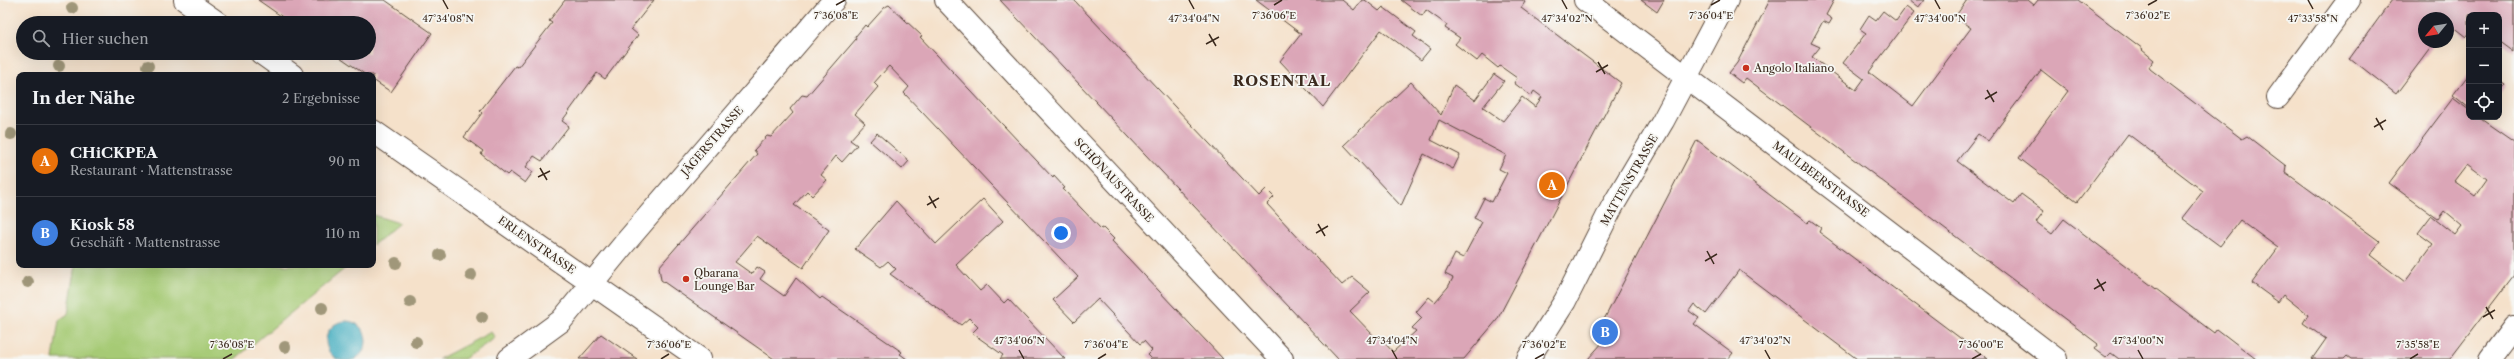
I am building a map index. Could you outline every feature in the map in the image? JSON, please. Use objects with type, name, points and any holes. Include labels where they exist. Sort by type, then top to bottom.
[{"type":"street","points":[[185,0],[208,16]]},
{"type":"street","name":"JÄGERSTRASSE","points":[[509,359],[561,321],[834,0]]},
{"type":"street","name":"SCHÖNAUSTRASSE","points":[[946,0],[1282,359]]},
{"type":"street","name":"MAULBEERSTRASSE","points":[[1585,0],[2056,359]]},
{"type":"street","name":"MATTENSTRASSE","points":[[1528,359],[1564,301],[1612,207],[1663,121],[1685,75],[1727,0]]},
{"type":"street","points":[[2278,97],[2348,0]]},
{"type":"street","points":[[271,60],[288,72]]},
{"type":"street","name":"ERLENSTRASSE","points":[[376,133],[700,359]]},
{"type":"street","points":[[2490,359],[2514,327]]},
{"type":"green space","points":[[376,216],[399,223],[376,242]]},
{"type":"green space","points":[[76,268],[345,268],[235,359],[53,359],[59,320],[68,314]]},
{"type":"green space","points":[[491,332],[495,338],[464,359],[439,359]]},
{"type":"water","points":[[342,321],[350,321],[357,324],[363,330],[366,337],[366,345],[363,352],[357,358],[352,360],[340,360],[335,358],[329,352],[326,345],[326,337],[329,330],[335,324]]},
{"type":"building","points":[[258,0],[385,0],[432,33],[391,92],[376,82],[376,72],[362,72],[344,60],[376,60],[376,16],[281,16]]},
{"type":"building","points":[[565,0],[654,0],[631,29],[638,35],[605,79],[597,73],[562,121],[569,126],[542,161],[534,156],[526,167],[533,172],[525,183],[510,172],[507,175],[481,154],[483,151],[464,137],[482,113],[480,111],[515,66],[518,67],[552,23],[549,21]]},
{"type":"building","points":[[1000,0],[1074,0],[1259,196],[1266,189],[1274,197],[1267,204],[1342,285],[1352,277],[1370,292],[1350,311],[1374,336],[1381,339],[1393,352],[1416,331],[1412,328],[1422,318],[1416,312],[1429,297],[1435,302],[1448,287],[1453,278],[1445,274],[1455,254],[1463,258],[1482,222],[1474,218],[1484,198],[1492,202],[1507,173],[1499,169],[1506,155],[1439,120],[1431,140],[1460,155],[1453,169],[1424,154],[1401,206],[1344,145],[1411,82],[1441,115],[1454,85],[1475,100],[1494,74],[1504,81],[1483,107],[1503,121],[1522,97],[1535,107],[1542,97],[1534,91],[1531,96],[1514,83],[1517,78],[1500,66],[1498,68],[1482,55],[1477,61],[1455,44],[1460,38],[1445,28],[1447,25],[1426,10],[1422,16],[1401,0],[1522,0],[1525,2],[1521,8],[1621,83],[1497,320],[1464,359],[1338,359]]},
{"type":"building","points":[[1256,0],[1342,0],[1354,10],[1362,0],[1365,0],[1379,11],[1383,7],[1416,32],[1413,36],[1430,49],[1421,60],[1381,30],[1323,107],[1280,61],[1301,34]]},
{"type":"building","points":[[1641,0],[1664,0],[1657,12]]},
{"type":"building","points":[[1770,0],[1834,0],[1826,15],[1832,19],[1829,24],[1823,21],[1811,43],[1820,47],[1812,57],[1856,90],[1864,79],[1843,63],[1866,33],[1860,29],[1869,15],[1876,20],[1883,11],[1896,21],[1906,7],[1914,13],[1869,72],[1913,106],[1971,28],[1955,17],[1967,0],[2028,0],[2034,5],[2038,0],[2078,0],[2143,49],[2142,50],[2154,60],[2149,67],[2150,69],[2242,139],[2247,136],[2286,166],[2285,172],[2378,240],[2380,242],[2370,255],[2405,282],[2433,244],[2418,233],[2431,216],[2455,235],[2462,226],[2444,211],[2438,219],[2389,183],[2453,98],[2466,108],[2466,120],[2482,120],[2514,142],[2514,275],[2450,359],[2351,359],[2347,356],[2344,359],[2312,359],[2326,339],[2303,323],[2308,315],[2283,295],[2278,302],[2252,283],[2278,248],[2240,220],[2220,246],[2182,218],[2203,191],[2128,134],[2077,202],[2019,158],[2068,91],[2041,70],[1988,141],[1978,134],[1957,161],[2014,204],[2021,194],[2044,211],[2036,222],[2052,234],[2064,219],[2214,333],[2217,329],[2256,359],[2119,359],[2111,353],[2106,358],[2094,349],[2098,344],[1746,78],[1742,83],[1729,73],[1737,63]],"holes":[[[2467,164],[2487,179],[2475,196],[2454,181]]]},
{"type":"building","points":[[1908,0],[1924,0],[1918,8]]},
{"type":"building","points":[[2392,0],[2514,0],[2514,52],[2502,43],[2502,12],[2466,12],[2466,37],[2454,28],[2454,12],[2418,12],[2418,48],[2430,48],[2396,94],[2350,58]]},
{"type":"building","points":[[889,5],[922,36],[920,37],[1053,178],[1054,176],[1065,188],[1063,189],[1101,229],[1103,228],[1114,239],[1112,241],[1223,359],[1151,359],[1147,355],[1152,350],[1144,341],[1140,344],[1098,299],[1074,322],[1053,300],[1078,277],[904,93],[909,87],[889,66],[874,83],[878,87],[855,114],[865,123],[850,140],[857,145],[842,162],[836,156],[821,175],[827,180],[812,196],[807,191],[794,205],[829,230],[803,268],[757,236],[735,262],[752,274],[757,267],[765,272],[760,279],[784,296],[796,278],[820,299],[822,297],[902,352],[900,354],[907,359],[774,359],[661,280],[659,267],[757,154],[754,150],[767,136],[771,137],[793,113],[790,109],[802,95],[807,96],[856,39],[855,37],[865,25],[867,27],[885,7]]},
{"type":"building","points":[[2466,78],[2466,106],[2453,95]]},
{"type":"building","points":[[877,133],[909,161],[902,169],[870,141]]},
{"type":"building","points":[[1697,140],[1807,223],[1810,220],[1821,228],[1819,232],[1988,359],[1857,359],[1739,270],[1706,314],[1694,304],[1689,311],[1699,318],[1694,324],[1733,353],[1728,359],[1588,359],[1603,342],[1596,335]]},
{"type":"building","points":[[983,199],[1003,221],[956,265],[980,291],[987,285],[1004,303],[1008,299],[1065,359],[1000,359],[1003,355],[972,333],[978,327],[969,318],[961,325],[890,274],[896,269],[888,261],[881,267],[855,249],[896,201],[936,244]]},
{"type":"building","points":[[601,334],[637,359],[579,359]]},
{"type":"place","name":"Angolo Italiano","points":[[1746,68]]},
{"type":"place","name":"CHiCKPEA","points":[[1552,185]]},
{"type":"place","name":"Qbarana Lounge Bar","points":[[686,279]]},
{"type":"place","name":"Kiosk 58","points":[[1605,332]]},
{"type":"district","name":"ROSENTAL","points":[[1282,80]]}]
